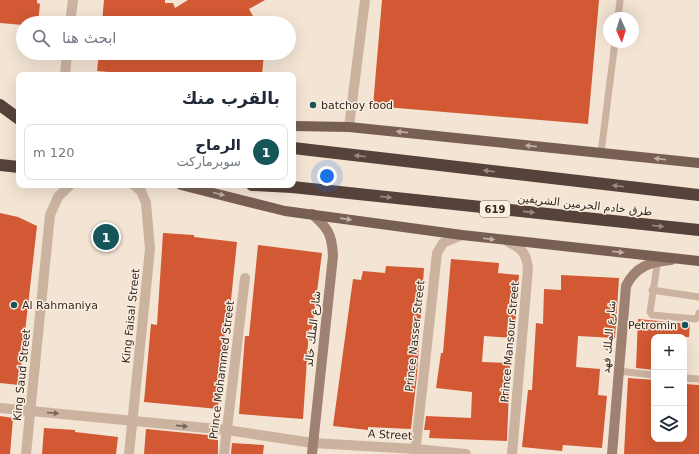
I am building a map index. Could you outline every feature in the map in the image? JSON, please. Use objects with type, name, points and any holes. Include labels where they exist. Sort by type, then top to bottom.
[{"type":"highway","points":[[0,105],[16,108]]},
{"type":"highway","points":[[0,105],[16,117]]},
{"type":"highway","name":"طرق خادم الحرمين الشريفين","points":[[296,148],[699,195]]},
{"type":"highway","points":[[0,165],[16,167]]},
{"type":"highway","name":"طرق خادم الحرمين الشريفين","points":[[296,187],[699,230]]},
{"type":"main road","points":[[296,126],[349,127],[699,163]]},
{"type":"main road","points":[[193,188],[285,211],[507,241],[658,259],[699,261]]},
{"type":"street","points":[[71,16],[72,0]]},
{"type":"street","points":[[349,127],[365,0]]},
{"type":"street","points":[[65,72],[66,60]]},
{"type":"street","name":"King Saud Street","points":[[26,454],[50,215],[58,197],[67,188]]},
{"type":"street","name":"King Faisal Street","points":[[129,454],[150,249],[146,203],[141,192],[137,188]]},
{"type":"street","name":"شارع الملك خالد","points":[[312,214],[326,226],[330,233],[333,256],[312,454]]},
{"type":"street","name":"Prince Nasser Street","points":[[416,451],[435,261],[437,253],[443,243],[462,235]]},
{"type":"street","name":"Prince Mansour Street","points":[[507,241],[523,251],[528,268],[512,454]]},
{"type":"street","name":"شارع الملك فهد","points":[[612,454],[626,286],[638,269],[658,259]]},
{"type":"street","name":"Prince Mohammed Street","points":[[224,454],[245,278]]},
{"type":"street","name":"A Street","points":[[0,408],[227,430],[313,443],[466,454]]},
{"type":"lane","points":[[619,12],[620,0]]},
{"type":"lane","points":[[601,153],[614,48]]},
{"type":"lane","points":[[658,259],[649,307],[652,315],[695,319],[698,317],[699,313]]},
{"type":"lane","points":[[652,290],[699,297]]},
{"type":"lane","points":[[618,371],[651,375]]},
{"type":"lane","points":[[687,378],[699,379]]},
{"type":"building","points":[[0,0],[37,0],[37,3],[40,4],[39,16],[16,16],[16,24],[0,23]]},
{"type":"building","points":[[104,0],[165,0],[165,3],[173,3],[175,8],[188,0],[265,0],[249,9],[253,16],[103,16]]},
{"type":"building","points":[[382,0],[599,0],[588,124],[373,106]]},
{"type":"building","points":[[98,60],[263,60],[262,72],[97,71]]},
{"type":"building","name":"Al Rahmaniya","points":[[0,213],[18,217],[37,226],[19,385],[0,383]]},
{"type":"building","points":[[163,233],[194,235],[194,237],[237,242],[229,319],[226,318],[218,409],[144,402],[151,324],[157,325]]},
{"type":"building","points":[[258,245],[322,253],[312,330],[309,329],[303,419],[239,414],[245,336],[249,336]]},
{"type":"building","points":[[451,259],[499,263],[498,273],[519,275],[514,338],[484,336],[482,362],[510,363],[507,441],[429,438],[430,430],[424,430],[426,416],[471,418],[472,392],[436,388],[441,353],[443,353]]},
{"type":"building","points":[[386,266],[424,268],[417,375],[411,429],[368,427],[368,430],[333,426],[353,279],[361,280],[363,271],[385,273]]},
{"type":"building","points":[[561,275],[619,278],[615,338],[578,336],[576,367],[600,369],[598,395],[607,396],[602,448],[563,445],[562,451],[522,447],[528,390],[532,390],[536,323],[543,324],[544,289],[561,290]]},
{"type":"building","points":[[638,319],[690,324],[689,337],[687,337],[687,334],[651,334],[651,370],[636,368]]},
{"type":"building","points":[[628,378],[651,380],[651,442],[687,442],[687,384],[699,385],[699,454],[624,454]]},
{"type":"building","points":[[0,416],[13,418],[10,454],[0,454]]},
{"type":"building","points":[[44,428],[75,430],[75,432],[118,437],[116,454],[42,454]]},
{"type":"building","points":[[146,429],[218,436],[218,454],[144,454]]},
{"type":"building","points":[[232,443],[264,445],[263,454],[231,454]]},
{"type":"place","name":"batchoy food","points":[[313,105]]},
{"type":"place","name":"الرماح","points":[[106,237]]},
{"type":"place","name":"Al Rahmaniya","points":[[14,305]]},
{"type":"place","name":"Petromin","points":[[685,325]]}]
